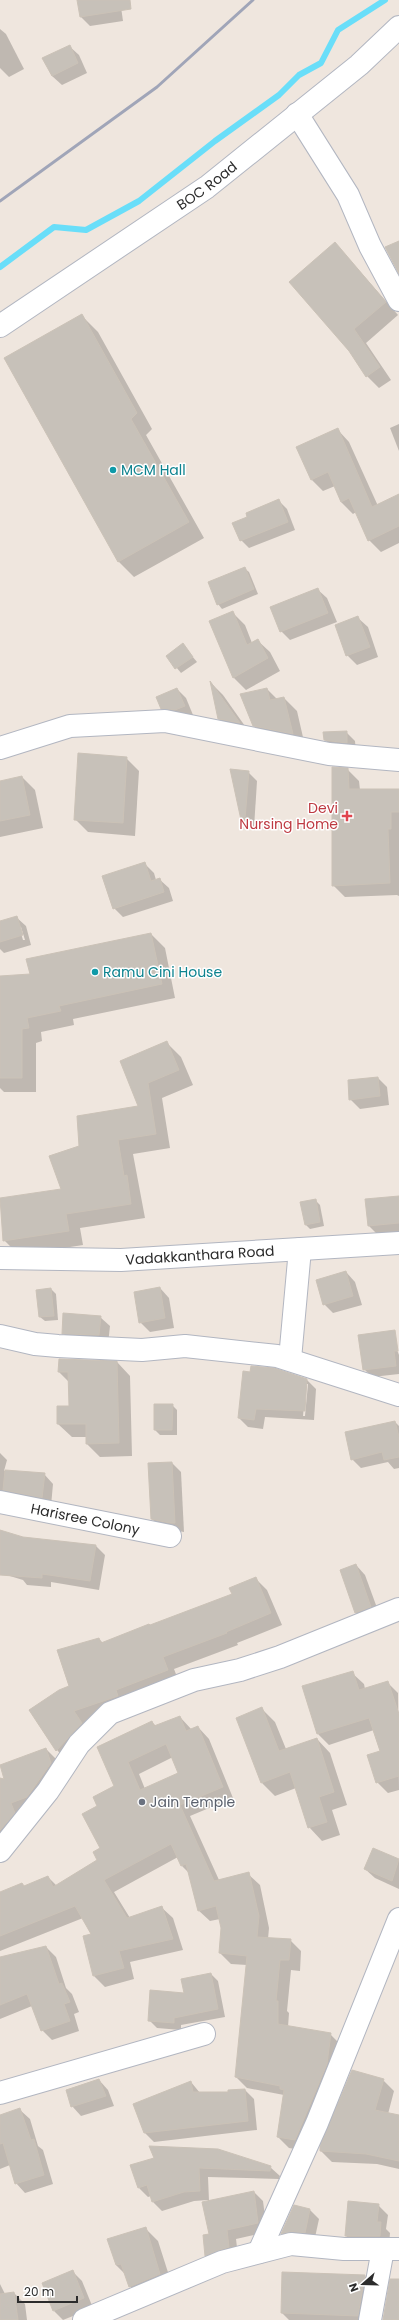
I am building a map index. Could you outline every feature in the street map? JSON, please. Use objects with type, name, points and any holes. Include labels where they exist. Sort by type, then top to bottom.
[{"type":"street","name":"BOC Road","points":[[0,326],[207,187],[359,65],[399,27]]},
{"type":"street","points":[[297,114],[348,195],[370,246],[399,300]]},
{"type":"street","points":[[0,748],[70,726],[165,721],[329,754],[399,760]]},
{"type":"street","name":"Vadakkanthara Road","points":[[0,1258],[121,1260],[399,1243]]},
{"type":"street","points":[[290,1359],[300,1249]]},
{"type":"street","points":[[0,1336],[35,1344],[58,1346],[142,1350],[185,1346],[278,1356],[399,1395]]},
{"type":"street","name":"Harisree Colony","points":[[0,1502],[170,1536]]},
{"type":"street","points":[[0,1851],[48,1790],[79,1744],[110,1713],[194,1680],[240,1670],[280,1657],[399,1609]]},
{"type":"street","points":[[259,2252],[317,2124],[399,1919]]},
{"type":"street","points":[[0,2093],[204,2034]]},
{"type":"street","points":[[84,2320],[222,2262],[291,2244],[344,2249],[391,2249],[370,2320]]},
{"type":"building","points":[[77,0],[130,0],[131,9],[80,17]]},
{"type":"building","points":[[70,45],[78,63],[52,76],[42,58]]},
{"type":"building","points":[[399,241],[399,274],[385,247]]},
{"type":"building","points":[[335,242],[386,302],[354,329],[380,367],[366,377],[349,351],[289,282]]},
{"type":"building","name":"MCM Hall","points":[[82,314],[137,413],[131,419],[189,522],[118,562],[4,358]]},
{"type":"building","points":[[338,428],[372,507],[399,494],[399,526],[368,541],[349,498],[341,502],[328,472],[311,480],[296,447]]},
{"type":"building","points":[[279,499],[288,522],[240,541],[232,523],[247,517],[246,513]]},
{"type":"building","points":[[245,567],[254,589],[217,605],[208,582]]},
{"type":"building","points":[[318,588],[328,613],[280,632],[270,607]]},
{"type":"building","points":[[233,611],[247,645],[258,639],[268,658],[233,678],[209,621]]},
{"type":"building","points":[[358,616],[370,647],[346,656],[335,625]]},
{"type":"building","points":[[183,643],[193,657],[175,669],[166,656]]},
{"type":"building","points":[[210,681],[240,723],[218,719]]},
{"type":"building","points":[[177,688],[185,706],[175,710],[161,709],[156,697]]},
{"type":"building","points":[[267,688],[270,700],[284,697],[293,734],[253,726],[240,694]]},
{"type":"building","points":[[347,731],[347,743],[324,740],[323,732]]},
{"type":"building","points":[[78,753],[127,757],[123,823],[74,820]]},
{"type":"building","points":[[332,767],[348,768],[349,789],[399,789],[399,812],[391,812],[391,829],[388,829],[390,883],[332,886]]},
{"type":"building","points":[[230,769],[249,771],[245,819],[241,820]]},
{"type":"building","points":[[22,776],[30,815],[0,821],[0,781]]},
{"type":"building","points":[[145,862],[151,881],[160,878],[164,892],[113,909],[102,876]]},
{"type":"building","points":[[17,916],[23,935],[0,942],[0,921]]},
{"type":"building","points":[[151,933],[162,984],[59,1006],[61,1011],[27,1018],[29,1028],[22,1029],[22,1078],[0,1078],[0,976],[30,974],[26,959]]},
{"type":"building","points":[[167,1041],[179,1070],[148,1083],[156,1134],[118,1140],[124,1176],[127,1175],[131,1204],[66,1214],[69,1231],[3,1241],[0,1198],[61,1189],[49,1156],[79,1146],[77,1116],[138,1106],[120,1061]]},
{"type":"building","points":[[378,1077],[380,1096],[349,1100],[348,1080]]},
{"type":"building","points":[[399,1196],[399,1223],[368,1226],[365,1199]]},
{"type":"building","points":[[316,1199],[320,1222],[305,1225],[300,1202]]},
{"type":"building","points":[[346,1271],[353,1296],[323,1305],[316,1280]]},
{"type":"building","points":[[160,1287],[165,1318],[139,1323],[134,1292]]},
{"type":"building","points":[[51,1288],[54,1316],[39,1317],[36,1290]]},
{"type":"building","points":[[63,1313],[101,1316],[99,1335],[62,1334]]},
{"type":"building","points":[[395,1330],[398,1351],[394,1351],[396,1366],[363,1370],[358,1335]]},
{"type":"building","points":[[59,1359],[117,1361],[119,1443],[86,1444],[86,1424],[57,1424],[57,1406],[69,1406],[68,1372],[58,1372]]},
{"type":"building","points":[[251,1366],[274,1368],[307,1379],[305,1411],[256,1409],[254,1420],[238,1418],[243,1371],[250,1372]]},
{"type":"building","points":[[154,1404],[173,1404],[172,1430],[154,1430]]},
{"type":"building","points":[[395,1421],[399,1437],[399,1457],[384,1460],[382,1452],[351,1460],[345,1432]]},
{"type":"building","points":[[172,1462],[175,1523],[151,1519],[148,1463]]},
{"type":"building","points":[[5,1470],[45,1473],[42,1498],[3,1490]]},
{"type":"building","points":[[0,1530],[23,1537],[96,1545],[90,1581],[42,1574],[42,1578],[0,1575]]},
{"type":"building","points":[[356,1564],[371,1607],[355,1613],[340,1570]]},
{"type":"building","points":[[256,1577],[271,1613],[226,1632],[227,1633],[163,1657],[168,1670],[116,1690],[118,1696],[74,1711],[82,1723],[56,1751],[29,1710],[59,1690],[69,1686],[57,1650],[99,1638],[101,1643],[232,1594],[229,1588]]},
{"type":"building","points":[[353,1671],[359,1690],[388,1681],[399,1714],[399,1776],[376,1783],[367,1755],[380,1751],[369,1718],[317,1734],[302,1686]]},
{"type":"building","points":[[262,1707],[279,1751],[317,1738],[334,1792],[319,1797],[327,1822],[308,1828],[290,1772],[261,1783],[236,1718]]},
{"type":"building","points":[[180,1716],[186,1731],[198,1726],[223,1787],[180,1805],[214,1881],[249,1872],[259,1916],[257,1937],[291,1939],[289,1960],[280,1960],[276,2001],[278,2001],[278,2024],[331,2033],[327,2064],[295,2140],[277,2137],[284,2090],[280,2089],[280,2086],[235,2077],[247,1956],[219,1953],[221,1928],[216,1906],[198,1911],[186,1864],[181,1866],[171,1844],[104,1880],[127,1918],[162,1906],[173,1939],[119,1951],[124,1968],[93,1976],[83,1936],[91,1934],[75,1906],[0,1936],[0,1892],[22,1883],[24,1886],[48,1876],[53,1887],[97,1860],[93,1852],[100,1848],[82,1814],[97,1806],[93,1797],[114,1786],[97,1747],[152,1721],[154,1726]],"holes":[[[166,1744],[178,1773],[140,1790],[128,1762]]]},
{"type":"building","points":[[46,1748],[51,1763],[27,1797],[11,1803],[15,1813],[0,1830],[0,1778],[4,1779],[0,1765]]},
{"type":"building","points":[[373,1848],[399,1859],[392,1881],[364,1869]]},
{"type":"building","points":[[46,1946],[59,1984],[62,1983],[70,2002],[64,2004],[70,2021],[41,2031],[27,1994],[0,2005],[0,1957]]},
{"type":"building","points":[[211,1973],[218,2009],[174,2018],[174,2023],[148,2021],[150,1990],[184,1993],[181,1979]]},
{"type":"building","points":[[352,2070],[384,2079],[375,2110],[399,2115],[399,2161],[366,2154],[320,2151],[320,2146]]},
{"type":"building","points":[[99,2079],[106,2096],[71,2107],[66,2090]]},
{"type":"building","points":[[191,2081],[193,2092],[228,2092],[228,2090],[245,2089],[248,2121],[144,2133],[133,2104]]},
{"type":"building","points":[[20,2108],[31,2140],[34,2139],[44,2175],[15,2184],[3,2143],[0,2144],[0,2115]]},
{"type":"building","points":[[149,2146],[218,2149],[271,2166],[270,2171],[199,2168],[200,2191],[184,2192],[152,2202],[147,2185],[138,2188],[130,2165],[154,2158]]},
{"type":"building","points":[[254,2191],[258,2223],[227,2230],[229,2247],[205,2256],[203,2235],[209,2234],[202,2202]]},
{"type":"building","points":[[348,2201],[379,2204],[377,2222],[381,2222],[380,2236],[345,2236]]},
{"type":"building","points":[[294,2205],[310,2209],[305,2233],[292,2232],[281,2234]]},
{"type":"building","points":[[146,2227],[160,2274],[129,2287],[121,2264],[116,2265],[107,2239]]},
{"type":"building","points":[[73,2270],[84,2298],[53,2311],[42,2283]]},
{"type":"building","points":[[282,2272],[365,2275],[358,2316],[281,2313]]},
{"type":"building","points":[[390,2279],[399,2279],[399,2320],[383,2320]]},
{"type":"building","points":[[14,2292],[18,2320],[0,2320],[0,2294]]},
{"type":"waterway","points":[[0,267],[54,227],[86,230],[139,201],[215,141],[279,95],[299,75],[321,63],[338,30],[385,0]]},
{"type":"railway","points":[[0,201],[157,87],[253,0]]},
{"type":"place","name":"MCM Hall","points":[[113,470]]},
{"type":"place","name":"Devi Nursing Home","points":[[347,816]]},
{"type":"place","name":"Ramu Cini House","points":[[95,972]]},
{"type":"place","name":"Jain Temple","points":[[142,1802]]}]
